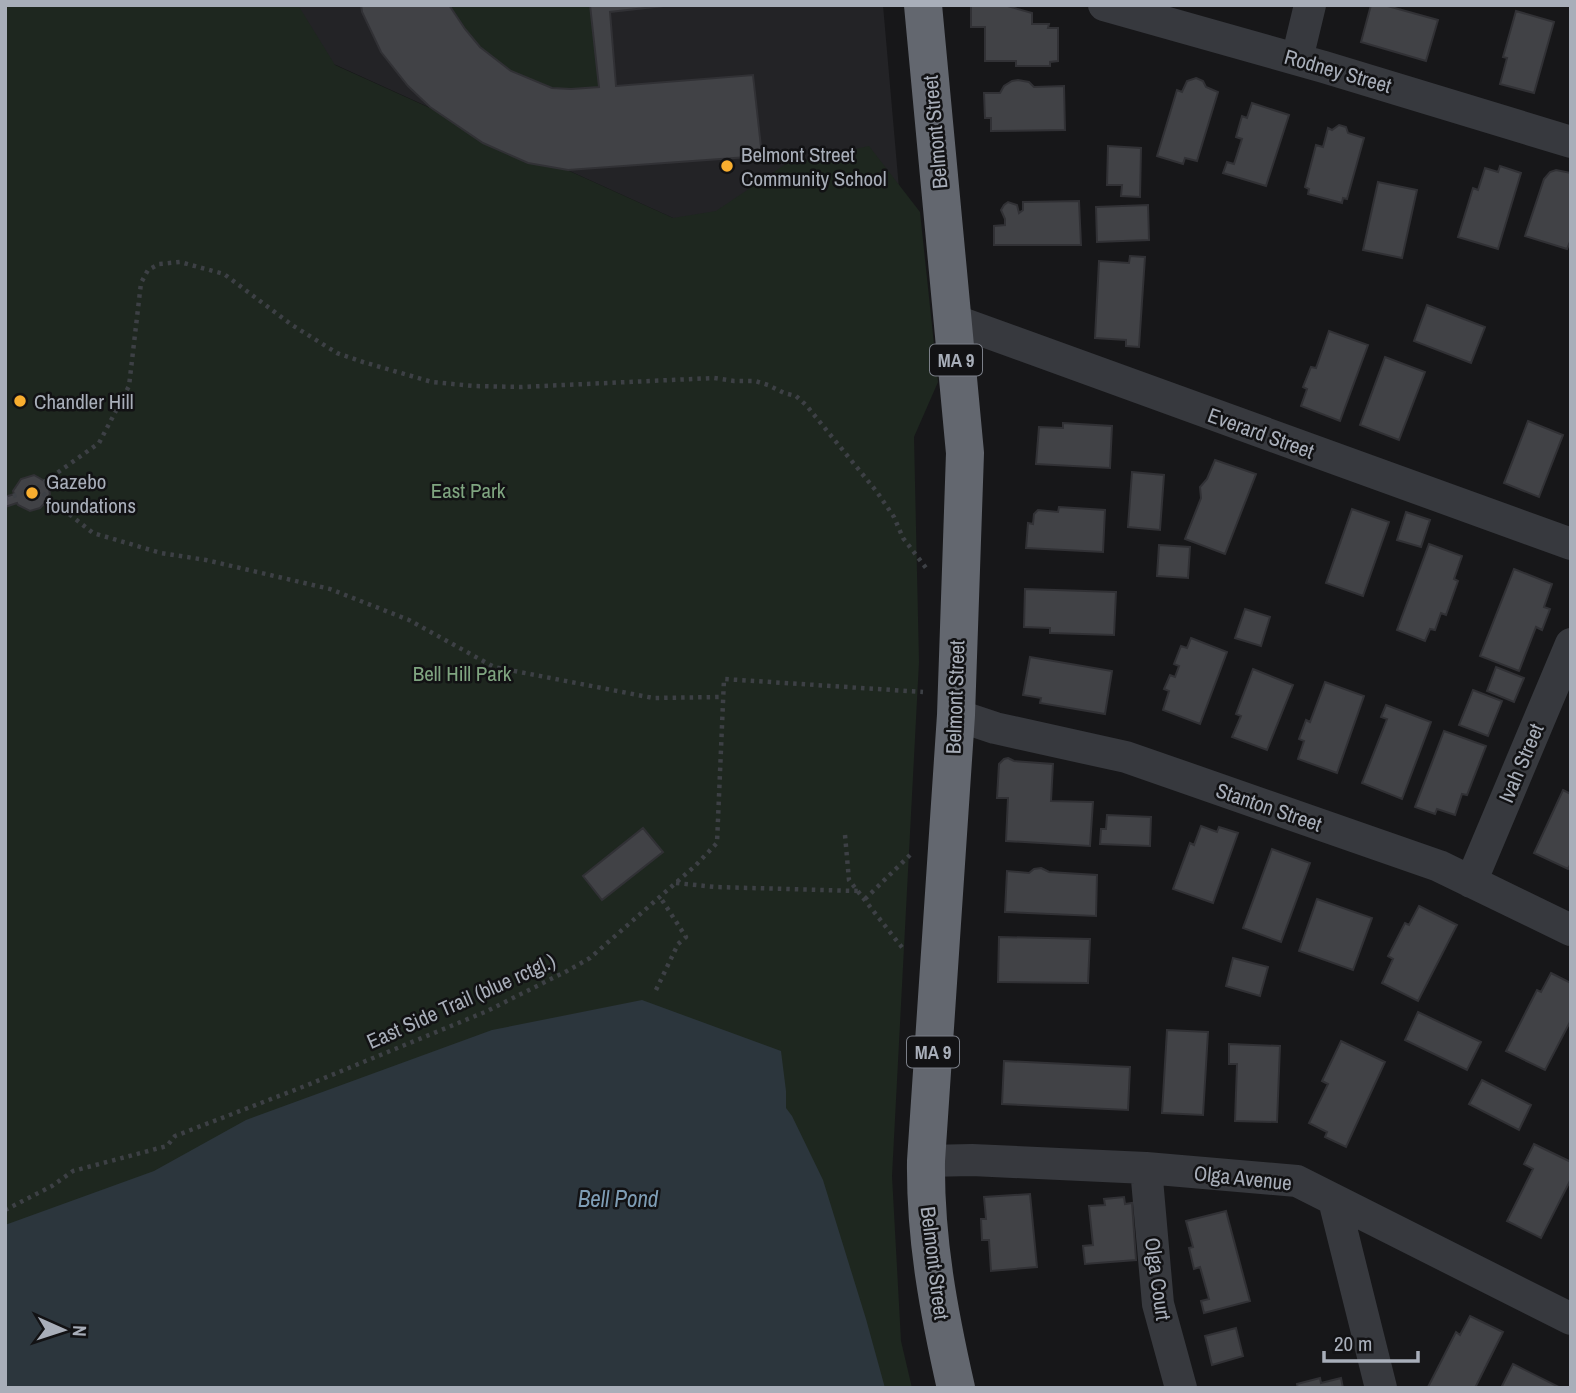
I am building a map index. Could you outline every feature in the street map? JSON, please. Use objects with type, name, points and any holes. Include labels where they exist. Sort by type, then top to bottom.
[{"type":"highway","name":"Belmont Street","points":[[923,5],[965,453],[956,715],[926,1161],[932,1265],[956,1388]]},
{"type":"street","name":"Rodney Street","points":[[1104,5],[1297,59],[1571,142]]},
{"type":"street","points":[[1297,59],[1310,5]]},
{"type":"street","name":"Everard Street","points":[[953,320],[1571,544]]},
{"type":"street","name":"Ivah Street","points":[[1471,882],[1571,644]]},
{"type":"street","name":"Stanton Street","points":[[956,715],[995,728],[1126,757],[1439,866],[1571,930]]},
{"type":"street","name":"Olga Avenue","points":[[926,1161],[972,1160],[1146,1168],[1297,1181],[1571,1319]]},
{"type":"street","name":"Olga Court","points":[[1146,1168],[1158,1304],[1181,1388]]},
{"type":"street","points":[[1334,1200],[1381,1388]]},
{"type":"path","points":[[5,499],[36,488],[99,443],[130,386],[141,283],[148,271],[159,264],[180,262],[224,274],[292,325],[337,353],[432,382],[520,387],[714,377],[755,381],[796,396],[807,405],[877,492],[894,517],[903,538],[932,577]]},
{"type":"path","points":[[36,488],[93,533],[161,553],[330,589],[409,620],[494,667],[653,698],[723,697],[724,679],[926,692]]},
{"type":"path","name":"East Side Trail (blue rctgl.)","points":[[5,1210],[52,1186],[73,1171],[167,1146],[176,1136],[485,1012],[590,958],[695,866],[717,842],[723,697]]},
{"type":"path","points":[[845,835],[849,880],[905,952]]},
{"type":"path","points":[[865,899],[916,849]]},
{"type":"path","points":[[676,883],[715,887],[859,891]]},
{"type":"path","points":[[656,990],[678,944],[687,937],[660,897]]},
{"type":"shaded area","name":"Belmont Street Community School","points":[[204,5],[883,5],[911,326]]},
{"type":"green space","name":"Bell Hill Park","points":[[5,5],[298,5],[335,65],[673,218],[716,211],[786,164],[869,146],[920,212],[938,382],[914,437],[919,662],[892,1176],[901,1341],[912,1388],[5,1388]]},
{"type":"green space","points":[[449,5],[590,5],[599,87],[555,88],[524,78],[493,58],[479,45]]},
{"type":"water","name":"Bell Pond","points":[[642,1000],[781,1051],[786,1108],[823,1180],[885,1388],[5,1388],[5,1225],[154,1171],[246,1120],[492,1030]]},
{"type":"building","points":[[361,5],[449,5],[480,47],[511,71],[552,88],[571,89],[599,87],[590,5],[673,5],[610,12],[616,86],[753,75],[762,156],[568,170],[528,163],[483,143],[430,107],[408,86],[381,52]]},
{"type":"building","points":[[971,5],[1004,5],[1032,13],[1032,24],[1049,24],[1048,28],[1058,28],[1058,61],[1050,62],[1050,66],[1016,66],[1016,61],[985,61],[985,27],[971,27]]},
{"type":"building","points":[[1371,5],[1384,5],[1438,20],[1426,61],[1361,42]]},
{"type":"building","points":[[1516,11],[1554,22],[1534,93],[1500,84],[1507,58],[1503,57]]},
{"type":"building","points":[[1196,78],[1203,81],[1206,87],[1218,92],[1197,161],[1185,158],[1183,164],[1157,156],[1177,90],[1182,92],[1187,81]]},
{"type":"building","points":[[1018,80],[1029,82],[1034,87],[1064,86],[1065,130],[991,131],[991,118],[985,118],[984,93],[1000,93],[1004,86]]},
{"type":"building","points":[[1252,103],[1289,115],[1266,186],[1223,173],[1227,162],[1234,164],[1242,139],[1236,137],[1242,116],[1247,118]]},
{"type":"building","points":[[1339,125],[1346,127],[1348,133],[1364,138],[1347,199],[1343,198],[1342,203],[1308,194],[1309,189],[1305,187],[1316,145],[1323,147],[1328,128],[1332,130]]},
{"type":"building","points":[[1108,146],[1141,148],[1140,197],[1121,196],[1122,185],[1107,185]]},
{"type":"building","points":[[1500,166],[1521,173],[1498,249],[1458,237],[1473,188],[1478,190],[1485,168],[1498,172]]},
{"type":"building","points":[[1556,170],[1571,173],[1571,239],[1567,249],[1525,236],[1544,179]]},
{"type":"building","points":[[1378,182],[1417,190],[1402,258],[1363,250]]},
{"type":"building","points":[[1079,201],[1081,245],[994,245],[994,226],[1005,225],[1001,210],[1008,202],[1017,205],[1019,213],[1023,210],[1023,202]]},
{"type":"building","points":[[1148,205],[1149,240],[1097,242],[1096,207]]},
{"type":"building","points":[[1130,256],[1145,257],[1139,347],[1126,346],[1126,340],[1095,338],[1099,261],[1129,263]]},
{"type":"building","points":[[1427,305],[1485,327],[1471,363],[1414,341]]},
{"type":"building","points":[[1329,331],[1368,345],[1340,421],[1301,406],[1307,389],[1303,387],[1311,367],[1316,368]]},
{"type":"building","points":[[1385,357],[1425,372],[1399,440],[1360,425]]},
{"type":"building","points":[[1528,421],[1563,435],[1539,497],[1504,483]]},
{"type":"building","points":[[1063,423],[1112,426],[1110,468],[1036,464],[1039,427],[1063,428]]},
{"type":"building","points":[[1215,460],[1256,474],[1225,554],[1185,539],[1201,498],[1200,487],[1207,479]]},
{"type":"building","points":[[1132,472],[1164,475],[1160,530],[1128,527]]},
{"type":"building","name":"Gazebo foundations","points":[[34,475],[48,483],[50,494],[46,502],[40,508],[30,511],[17,503],[5,507],[5,497],[14,494],[13,491],[21,479]]},
{"type":"building","points":[[1059,507],[1105,510],[1103,552],[1026,548],[1028,523],[1033,524],[1034,514],[1038,510],[1058,512]]},
{"type":"building","points":[[1352,509],[1389,522],[1363,596],[1326,583]]},
{"type":"building","points":[[1406,512],[1430,520],[1421,547],[1397,540]]},
{"type":"building","points":[[1429,544],[1462,556],[1454,579],[1458,581],[1446,615],[1441,613],[1435,630],[1430,629],[1425,641],[1397,630]]},
{"type":"building","points":[[1159,545],[1190,547],[1188,578],[1157,576]]},
{"type":"building","points":[[1514,569],[1552,584],[1544,607],[1550,609],[1542,630],[1536,627],[1519,671],[1480,656]]},
{"type":"building","points":[[1025,589],[1116,592],[1114,635],[1050,633],[1050,628],[1024,627]]},
{"type":"building","points":[[1245,609],[1270,617],[1261,646],[1235,638]]},
{"type":"building","points":[[1191,638],[1227,652],[1200,724],[1163,710],[1169,691],[1164,689],[1170,675],[1175,677],[1179,666],[1174,664],[1181,646],[1187,648]]},
{"type":"building","points":[[1030,657],[1112,671],[1105,714],[1040,703],[1041,698],[1023,695]]},
{"type":"building","points":[[1496,667],[1524,678],[1514,702],[1487,691]]},
{"type":"building","points":[[1253,669],[1293,685],[1267,750],[1232,737],[1241,716],[1236,714]]},
{"type":"building","points":[[1325,682],[1364,696],[1337,773],[1298,759],[1304,741],[1299,739],[1306,720],[1310,722]]},
{"type":"building","points":[[1473,690],[1502,701],[1488,736],[1459,725]]},
{"type":"building","points":[[1386,705],[1431,722],[1402,799],[1362,783],[1387,719],[1381,717]]},
{"type":"building","points":[[1444,731],[1486,746],[1467,795],[1462,794],[1455,815],[1437,809],[1435,814],[1415,807]]},
{"type":"building","points":[[1008,758],[1014,761],[1053,764],[1051,801],[1093,802],[1090,846],[1006,841],[1008,798],[997,798],[999,764]]},
{"type":"building","points":[[1563,790],[1571,794],[1571,863],[1568,869],[1534,853]]},
{"type":"building","points":[[1107,815],[1151,817],[1150,846],[1100,844],[1101,829],[1106,829]]},
{"type":"building","points":[[1201,826],[1217,832],[1219,827],[1238,833],[1213,903],[1173,889],[1190,843],[1194,845]]},
{"type":"building","points":[[643,828],[663,852],[602,900],[583,876]]},
{"type":"building","points":[[1272,849],[1310,863],[1281,942],[1243,928]]},
{"type":"building","points":[[1041,868],[1049,872],[1097,875],[1096,916],[1005,912],[1007,871],[1029,873]]},
{"type":"building","points":[[1317,899],[1372,918],[1353,970],[1299,951]]},
{"type":"building","points":[[1419,906],[1457,925],[1418,1001],[1382,983],[1393,959],[1388,956],[1405,923],[1409,925]]},
{"type":"building","points":[[999,937],[1090,939],[1088,983],[998,982]]},
{"type":"building","points":[[1233,958],[1268,967],[1260,996],[1226,986]]},
{"type":"building","points":[[1551,973],[1571,983],[1571,1020],[1545,1070],[1506,1051],[1537,990],[1541,992]]},
{"type":"building","points":[[1418,1012],[1481,1042],[1467,1070],[1405,1040]]},
{"type":"building","points":[[1167,1030],[1208,1032],[1203,1115],[1162,1113]]},
{"type":"building","points":[[1341,1041],[1385,1062],[1346,1147],[1325,1137],[1327,1132],[1309,1123],[1328,1084],[1322,1081]]},
{"type":"building","points":[[1229,1044],[1280,1046],[1277,1122],[1235,1121],[1237,1064],[1229,1064]]},
{"type":"building","points":[[1004,1061],[1130,1067],[1128,1110],[1002,1104]]},
{"type":"building","points":[[1482,1080],[1531,1105],[1519,1130],[1469,1104]]},
{"type":"building","points":[[1534,1144],[1571,1162],[1571,1179],[1541,1238],[1507,1221],[1533,1169],[1524,1164]]},
{"type":"building","points":[[1030,1194],[1037,1267],[991,1271],[989,1240],[982,1240],[981,1219],[986,1219],[984,1197]]},
{"type":"building","points":[[1124,1197],[1125,1204],[1132,1203],[1136,1260],[1085,1264],[1083,1246],[1093,1245],[1089,1206],[1105,1205],[1104,1199]]},
{"type":"building","points":[[1226,1211],[1250,1301],[1204,1313],[1201,1301],[1209,1299],[1200,1267],[1194,1269],[1189,1248],[1193,1247],[1186,1221]]},
{"type":"building","points":[[1470,1316],[1503,1332],[1475,1388],[1428,1387],[1456,1332],[1460,1335]]},
{"type":"building","points":[[1236,1328],[1243,1356],[1212,1365],[1205,1336]]},
{"type":"building","points":[[1513,1364],[1559,1387],[1559,1388],[1501,1388]]},
{"type":"building","points":[[1320,1378],[1321,1383],[1341,1378],[1343,1388],[1298,1388],[1297,1384]]},
{"type":"place","name":"Belmont Street Community School","points":[[727,166]]},
{"type":"place","name":"Chandler Hill","points":[[20,401]]},
{"type":"place","name":"Gazebo foundations","points":[[32,493]]},
{"type":"park label","name":"East Park","points":[[468,490]]}]
